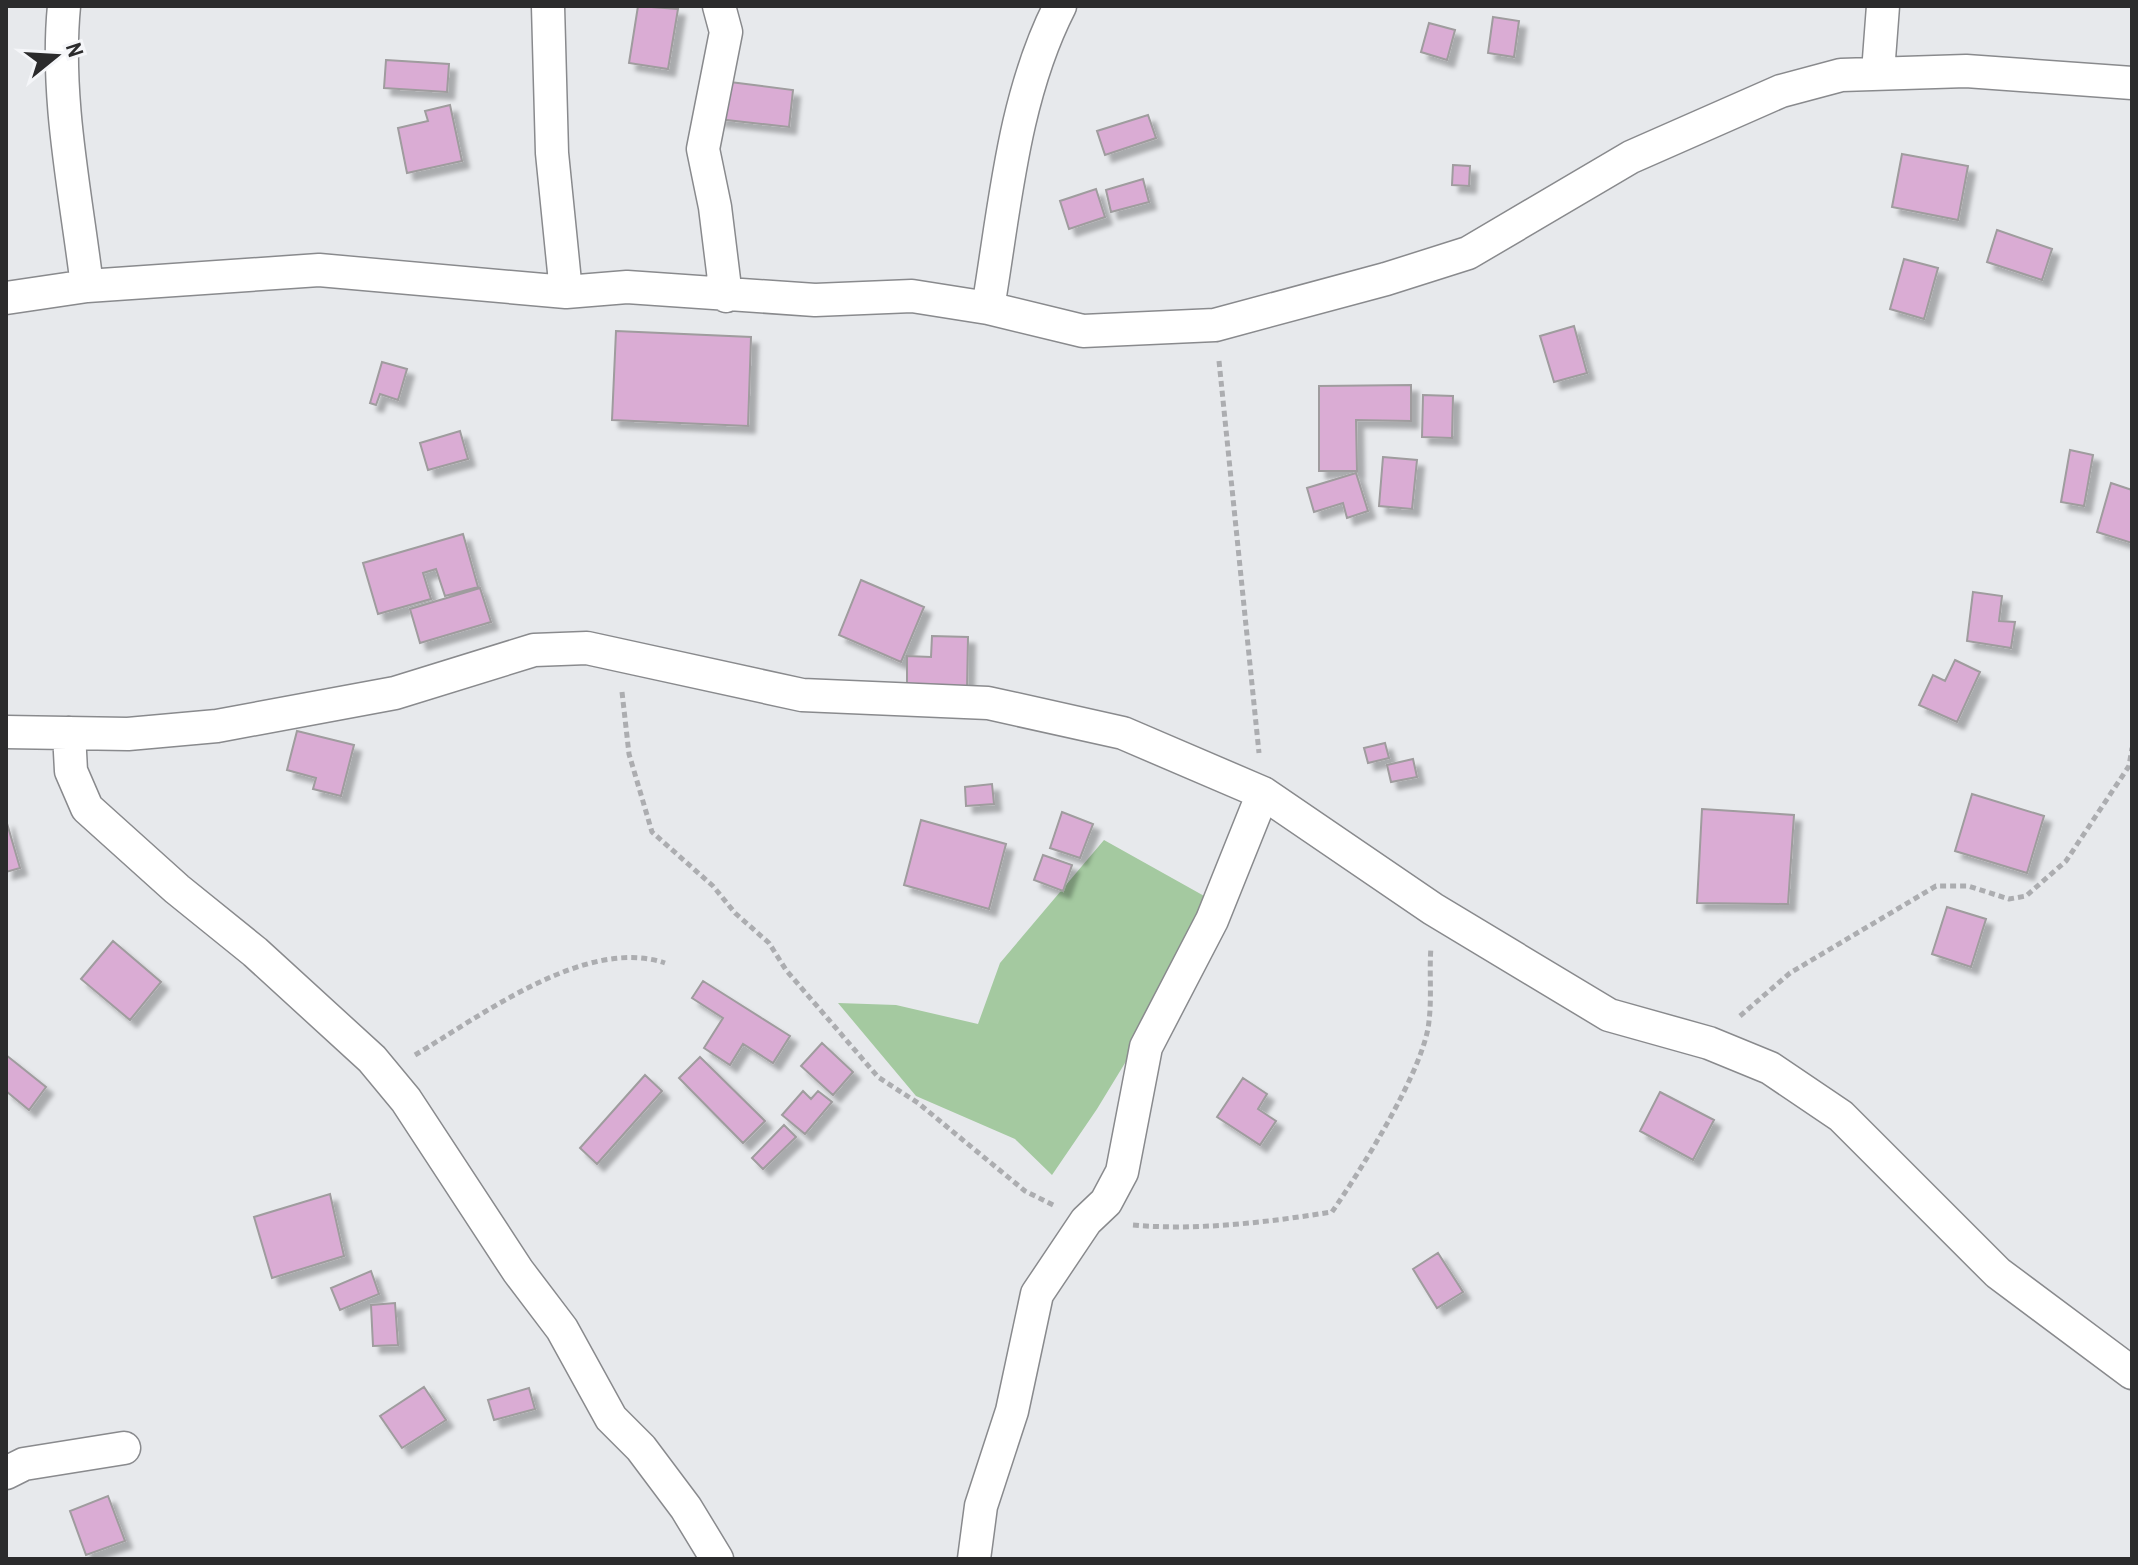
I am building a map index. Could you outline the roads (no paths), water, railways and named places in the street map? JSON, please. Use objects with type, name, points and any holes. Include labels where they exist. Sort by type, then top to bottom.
[{"type":"street","points":[[64,6],[61,36],[65,106],[87,286]]},
{"type":"street","points":[[548,6],[552,153],[566,292]]},
{"type":"street","points":[[719,6],[726,32],[703,149],[726,296]]},
{"type":"street","points":[[988,308],[1018,129],[1043,40],[1060,6]]},
{"type":"street","points":[[1878,72],[1883,6]]},
{"type":"street","points":[[6,298],[87,286],[319,270],[566,292],[627,287],[815,300],[912,296],[988,308],[1083,331],[1215,325],[1386,279],[1468,253],[1631,157],[1781,91],[1841,75],[1878,72],[2008,73],[2132,83]]},
{"type":"street","points":[[6,732],[128,734],[217,726],[395,693],[534,650],[587,648],[802,695],[988,703],[1123,733],[1263,793],[1433,909],[1609,1015],[1709,1043],[1770,1068],[1841,1116],[1998,1273],[2132,1373]]},
{"type":"street","points":[[69,733],[71,771],[87,808],[177,889],[255,952],[385,1073],[562,1329],[611,1418],[641,1448],[686,1508],[717,1559]]},
{"type":"street","points":[[974,1559],[981,1506],[1012,1411],[1037,1294],[1086,1221],[1106,1202],[1122,1172],[1146,1047],[1212,920],[1263,793]]},
{"type":"street","points":[[6,1473],[24,1464],[124,1448]]}]
